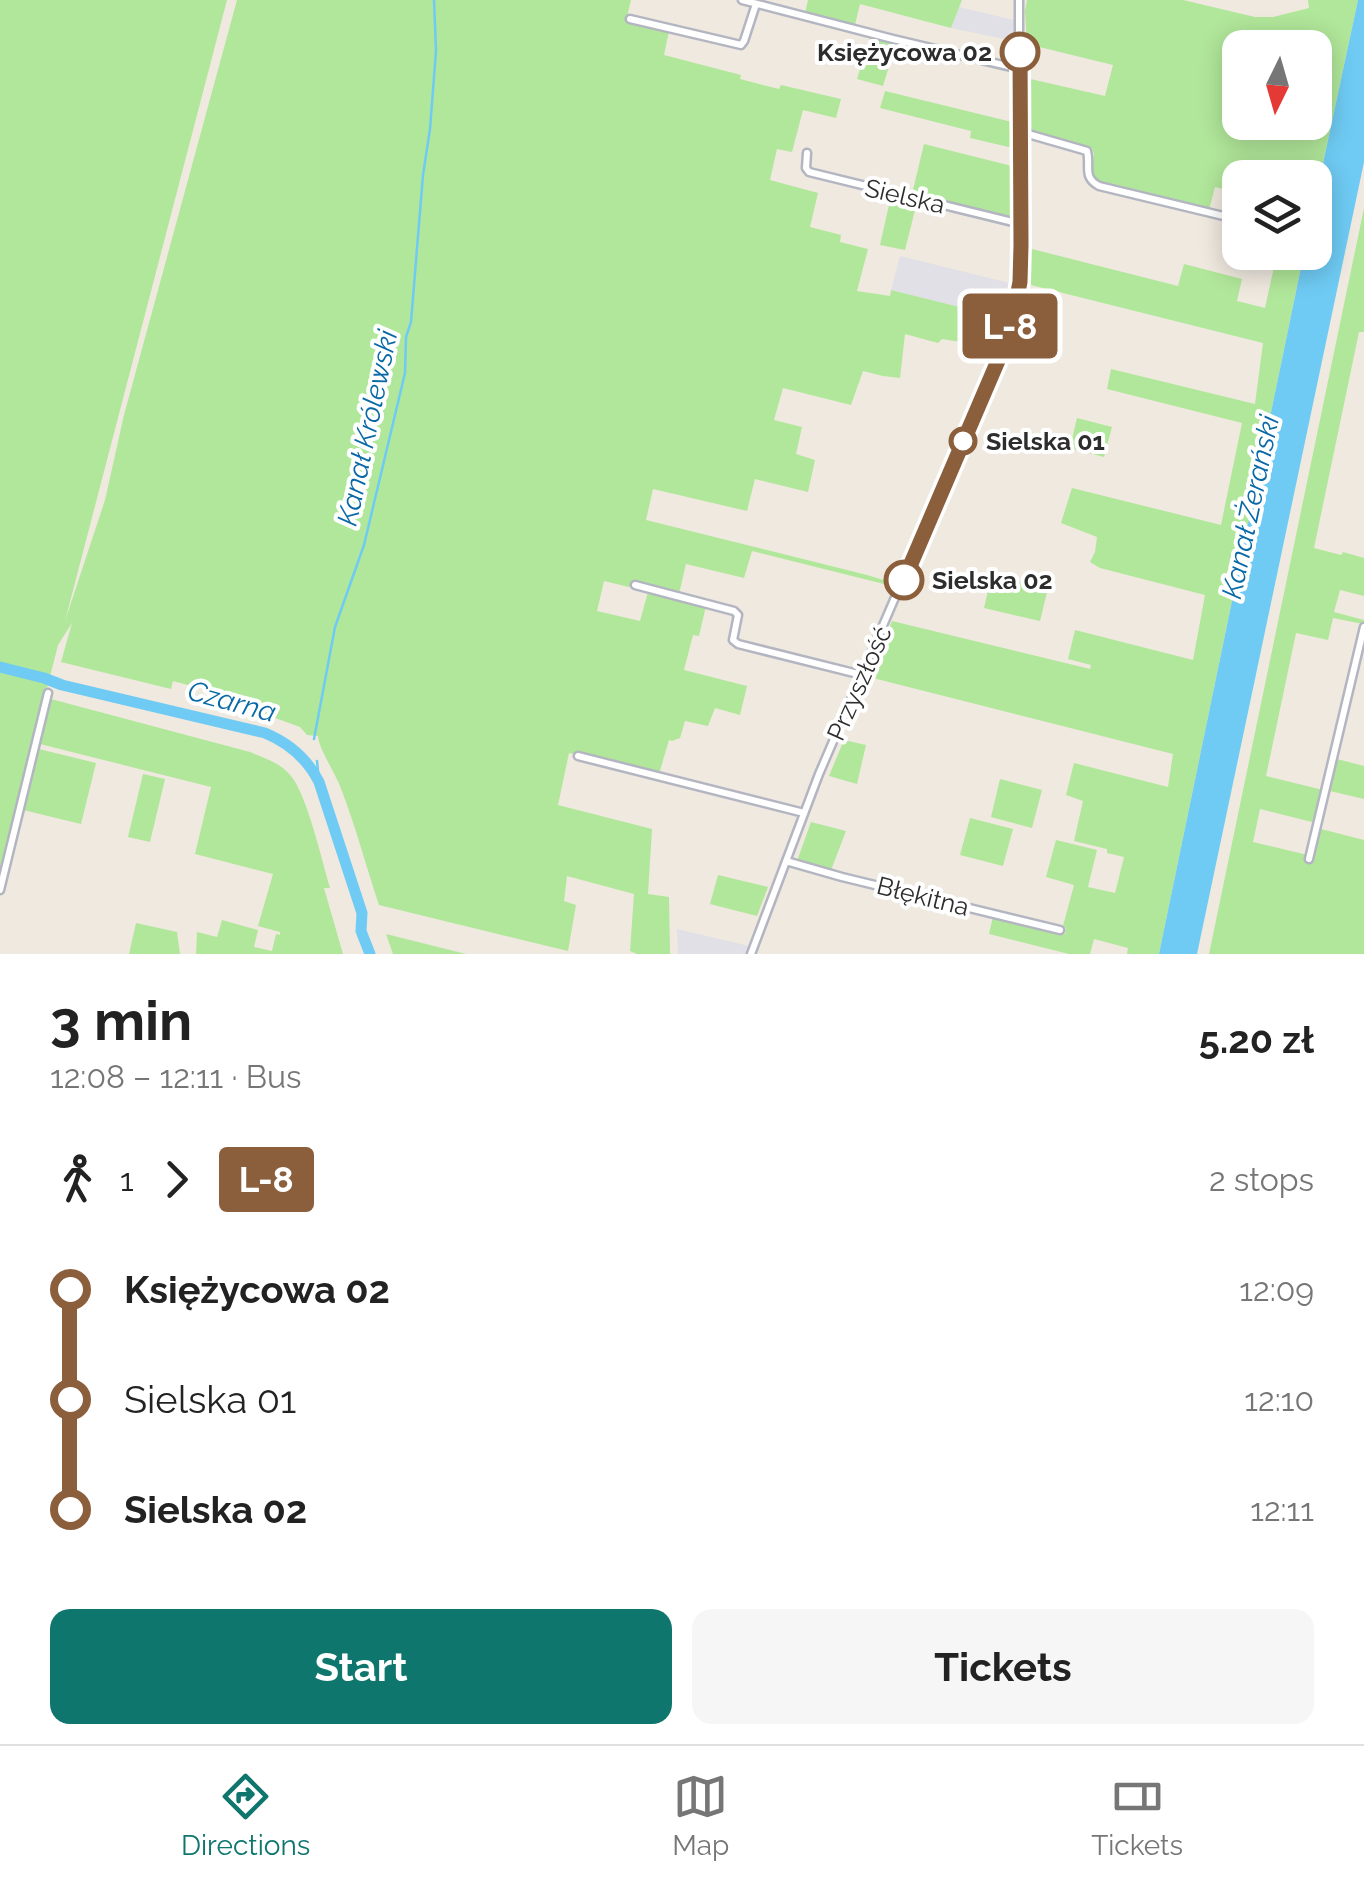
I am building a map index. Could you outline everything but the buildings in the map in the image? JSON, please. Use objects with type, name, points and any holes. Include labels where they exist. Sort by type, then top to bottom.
[{"type":"street","points":[[742,0],[1020,69]]},
{"type":"street","name":"Przyszłość","points":[[751,954],[804,813],[1008,333],[1018,296],[1021,224],[1020,1]]},
{"type":"street","points":[[630,19],[740,45],[756,4]]},
{"type":"street","points":[[1021,132],[1084,149],[1088,154],[1087,174],[1099,186],[1222,216]]},
{"type":"street","name":"Sielska","points":[[807,153],[806,170],[812,174],[1021,224]]},
{"type":"street","points":[[635,585],[734,611],[738,616],[733,640],[738,644],[862,675]]},
{"type":"street","points":[[1308,859],[1364,626]]},
{"type":"street","points":[[1352,677],[1364,680]]},
{"type":"street","points":[[0,890],[48,692]]},
{"type":"street","points":[[578,756],[804,813]]},
{"type":"street","name":"Błękitna","points":[[786,861],[1060,930]]},
{"type":"shaded area","points":[[959,7],[1014,20],[1014,41],[951,28]]},
{"type":"shaded area","points":[[900,256],[1010,283],[1003,318],[891,290]]},
{"type":"shaded area","points":[[677,929],[749,946],[746,954],[678,954]]},
{"type":"green space","points":[[0,0],[227,0],[65,621],[105,500],[124,415],[237,0],[631,0],[626,21],[669,31],[664,55],[779,89],[781,85],[841,99],[836,118],[803,110],[792,152],[777,149],[770,180],[818,193],[810,227],[841,235],[840,242],[868,249],[857,291],[890,296],[891,290],[1008,319],[999,348],[942,339],[938,343],[905,334],[900,378],[863,371],[851,405],[783,388],[774,420],[802,427],[796,454],[815,460],[808,492],[755,479],[747,511],[653,489],[646,520],[867,575],[893,583],[892,586],[752,551],[744,578],[686,564],[679,594],[634,582],[629,587],[604,581],[597,611],[640,621],[648,592],[706,606],[699,636],[693,635],[684,670],[747,686],[740,715],[715,708],[708,726],[685,721],[680,738],[669,740],[659,774],[569,753],[558,805],[652,829],[648,894],[669,897],[670,954],[630,951],[634,894],[567,876],[564,901],[576,905],[568,951],[379,905],[345,800],[318,736],[307,735],[300,727],[253,710],[237,698],[173,681],[171,689],[61,662],[72,623],[58,645],[0,873]]},
{"type":"green space","points":[[808,0],[962,0],[951,28],[860,4],[855,25],[805,13]]},
{"type":"green space","points":[[1027,0],[1183,0],[1255,17],[1273,17],[1309,8],[1308,0],[1358,0],[1332,122],[1332,30],[1222,30],[1222,140],[1328,140],[1324,160],[1222,160],[1222,189],[1215,187],[1209,210],[1094,180],[1090,169],[1092,148],[1026,131],[1026,78],[1105,96],[1113,65],[1027,44]]},
{"type":"green space","points":[[870,37],[896,43],[883,86],[857,79]]},
{"type":"green space","points":[[885,91],[1016,123],[1016,147],[970,138],[971,131],[880,108]]},
{"type":"green space","points":[[924,144],[1016,167],[1016,217],[912,194]]},
{"type":"green space","points":[[891,196],[917,202],[905,250],[880,245]]},
{"type":"green space","points":[[1364,208],[1364,332],[1359,332],[1314,548],[1364,558],[1364,596],[1340,590],[1334,612],[1364,620],[1363,624],[1333,618],[1328,640],[1296,633],[1266,776],[1323,790],[1316,823],[1260,809],[1253,842],[1312,856],[1321,829],[1364,840],[1364,954],[1209,954]]},
{"type":"green space","points":[[1028,248],[1178,286],[1184,264],[1242,279],[1237,301],[1265,308],[1273,270],[1300,270],[1159,954],[1127,954],[1128,948],[1094,939],[1090,954],[1069,954],[989,934],[993,917],[1065,934],[1063,926],[1074,885],[1046,877],[1056,840],[1097,850],[1088,887],[1115,893],[1124,857],[1074,841],[1083,801],[1066,795],[1074,763],[1168,787],[1173,754],[869,677],[892,621],[1090,669],[1091,665],[1068,659],[1075,630],[1193,660],[1205,595],[1100,568],[1090,562],[1097,537],[1061,523],[1072,488],[1221,525],[1242,423],[1107,389],[1111,369],[1255,404],[1263,343],[1027,284]]},
{"type":"green space","points":[[1077,418],[1112,427],[1104,457],[1070,448]]},
{"type":"green space","points":[[992,574],[1048,588],[1040,621],[984,608]]},
{"type":"green space","points":[[51,699],[250,752],[287,771],[297,785],[314,829],[330,888],[324,888],[343,954],[196,954],[197,932],[217,937],[222,920],[258,930],[254,947],[272,951],[280,932],[258,926],[273,874],[195,854],[211,787],[40,744]]},
{"type":"green space","points":[[844,740],[866,745],[857,784],[829,776]]},
{"type":"green space","points":[[39,749],[96,763],[81,824],[23,810]]},
{"type":"green space","points":[[1337,759],[1364,766],[1364,799],[1330,791]]},
{"type":"green space","points":[[143,774],[165,779],[150,842],[128,837]]},
{"type":"green space","points":[[1000,779],[1042,790],[1032,828],[991,817]]},
{"type":"green space","points":[[970,818],[1013,829],[1003,866],[960,855]]},
{"type":"green space","points":[[811,822],[846,831],[831,870],[797,861]]},
{"type":"green space","points":[[718,875],[768,887],[757,916],[710,904]]},
{"type":"green space","points":[[136,923],[177,932],[180,954],[129,954]]},
{"type":"green space","points":[[386,934],[466,954],[393,954]]},
{"type":"water","points":[[1358,0],[1364,0],[1364,162],[1197,954],[1159,954],[1300,270],[1332,270],[1332,160],[1324,160],[1328,140],[1332,140],[1332,122]]},
{"type":"waterway","name":"Kanał Królewski","points":[[314,739],[335,627],[364,545],[405,373],[430,129],[436,51],[434,0]]},
{"type":"waterway","name":"Czarna","points":[[0,667],[265,733],[282,741],[303,759],[319,782],[362,913],[361,931],[370,954]]},
{"type":"waterway","name":"Kanał Królewski","points":[[317,761],[319,782]]},
{"type":"bus line","name":"L-8","points":[[904,580],[1000,356],[1018,296],[1020,52]]},
{"type":"place","name":"Księżycowa 02","points":[[1020,52]]},
{"type":"place","name":"Sielska 01","points":[[963,441]]},
{"type":"place","name":"Sielska 02","points":[[904,580]]},
{"type":"water label","name":"Kanał Żerański","points":[[1250,507]]}]
